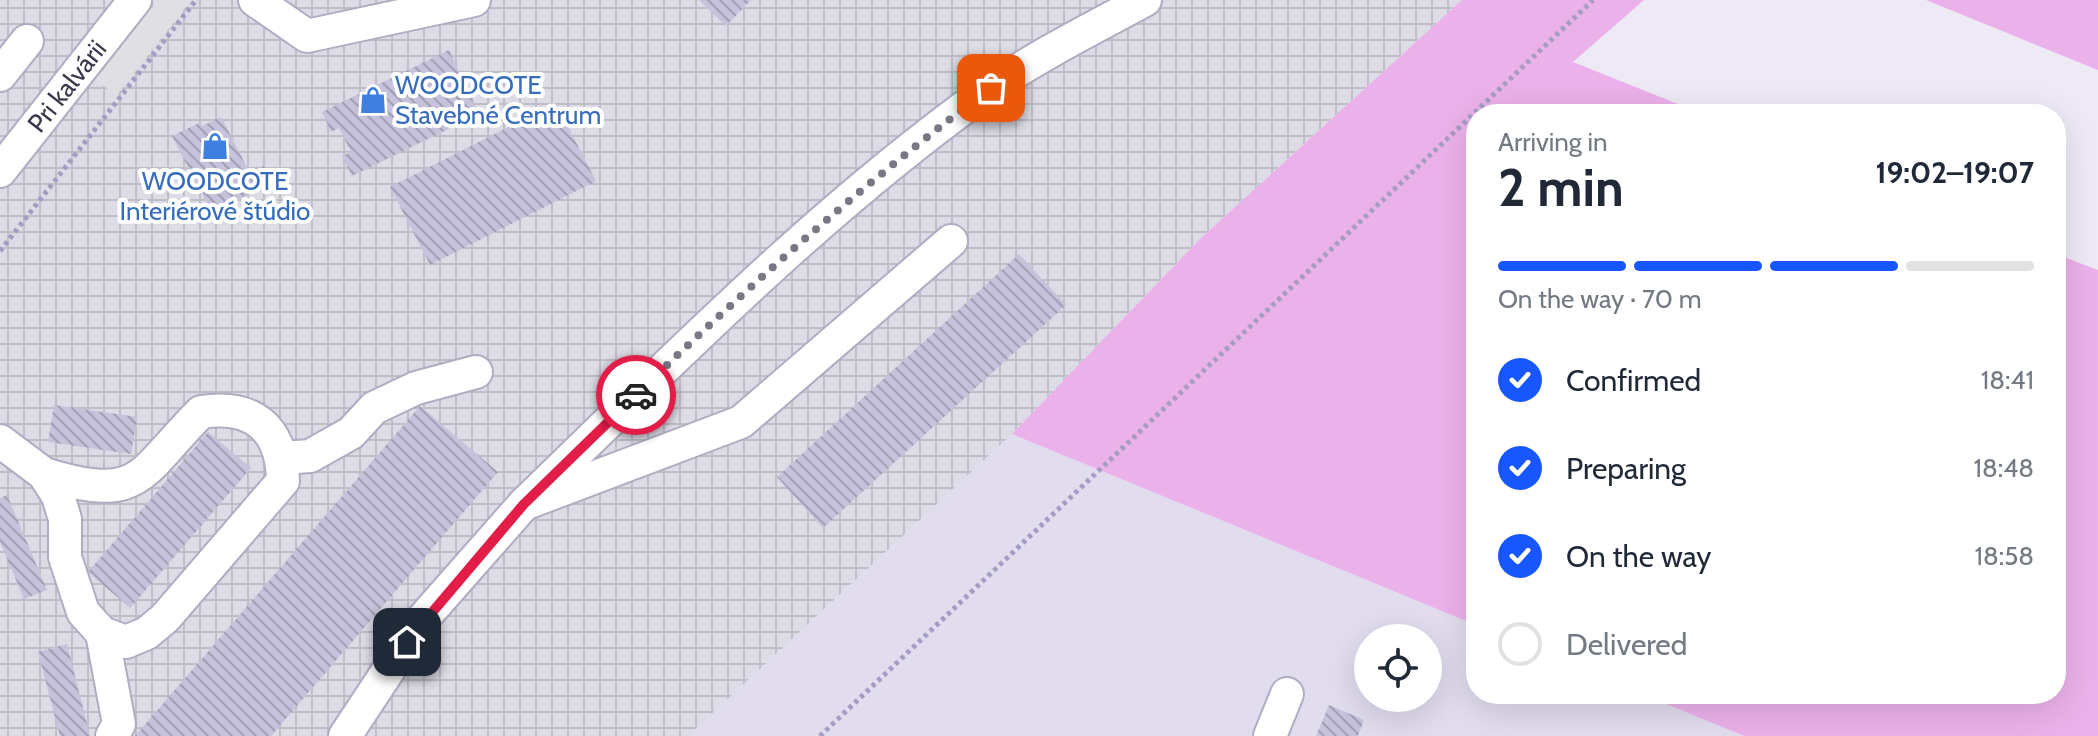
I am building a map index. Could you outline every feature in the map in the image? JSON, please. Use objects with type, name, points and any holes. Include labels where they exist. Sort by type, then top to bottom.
[{"type":"street","name":"Pri kalvárii","points":[[0,171],[135,0]]},
{"type":"street","points":[[255,0],[307,36],[474,0]]},
{"type":"street","points":[[345,736],[421,621],[524,504],[700,333],[886,167],[991,88],[1145,0]]},
{"type":"street","points":[[0,75],[27,41]]},
{"type":"street","points":[[524,504],[682,441],[741,422],[951,241]]},
{"type":"street","points":[[282,458],[310,456],[351,433],[374,408],[416,388],[476,372]]},
{"type":"street","points":[[0,441],[44,474],[80,485],[110,488],[129,485],[153,467],[201,412],[224,409],[249,415],[271,432],[282,458],[283,481],[165,618],[147,633],[126,642],[102,633],[83,612],[65,557],[65,519],[58,496],[44,474]]},
{"type":"street","points":[[102,633],[119,724],[112,736]]},
{"type":"street","points":[[1270,736],[1287,694]]},
{"type":"path","points":[[0,251],[196,0]]},
{"type":"path","points":[[1484,104],[1593,0]]},
{"type":"path","points":[[820,736],[1466,121]]},
{"type":"shaded area","points":[[0,0],[1462,0],[1201,238],[1012,434],[688,736],[0,736]]},
{"type":"shaded area","points":[[158,0],[191,0],[116,96],[96,79]]},
{"type":"shaded area","points":[[1462,0],[1644,0],[1573,62],[1678,104],[1466,104],[1466,621],[1012,434],[1201,238]]},
{"type":"shaded area","points":[[1926,0],[2098,0],[2098,70]]},
{"type":"shaded area","points":[[2066,258],[2098,270],[2098,736],[1744,736],[1666,704],[2066,704]]},
{"type":"shaded area","points":[[1012,434],[1466,621],[1466,704],[1666,704],[1744,736],[1285,736],[1303,689],[1276,679],[1253,736],[688,736]]},
{"type":"building","points":[[699,0],[751,0],[726,26]]},
{"type":"building","points":[[449,50],[479,114],[352,176],[342,156],[351,152],[339,128],[331,132],[322,112]]},
{"type":"building","points":[[556,103],[596,181],[430,265],[390,187]]},
{"type":"building","points":[[221,117],[250,173],[265,165],[275,183],[211,211],[172,136]]},
{"type":"building","points":[[1019,254],[1066,305],[823,528],[777,477]]},
{"type":"building","points":[[54,405],[137,417],[131,454],[48,442]]},
{"type":"building","points":[[420,406],[498,472],[271,736],[135,736]]},
{"type":"building","points":[[208,432],[251,468],[130,608],[88,572]]},
{"type":"building","points":[[7,495],[47,590],[24,599],[0,542],[0,498]]},
{"type":"building","points":[[67,644],[90,736],[60,736],[38,652]]},
{"type":"building","points":[[1329,705],[1364,720],[1358,736],[1316,736]]},
{"type":"way so far","points":[[636,395],[803,239],[886,167],[991,88]]},
{"type":"place","name":"WOODCOTE Stavebné Centrum","points":[[373,100]]},
{"type":"place","name":"WOODCOTE Interiérové štúdio","points":[[215,146]]},
{"type":"route","points":[[407,642],[421,621],[524,504],[636,395]]}]
